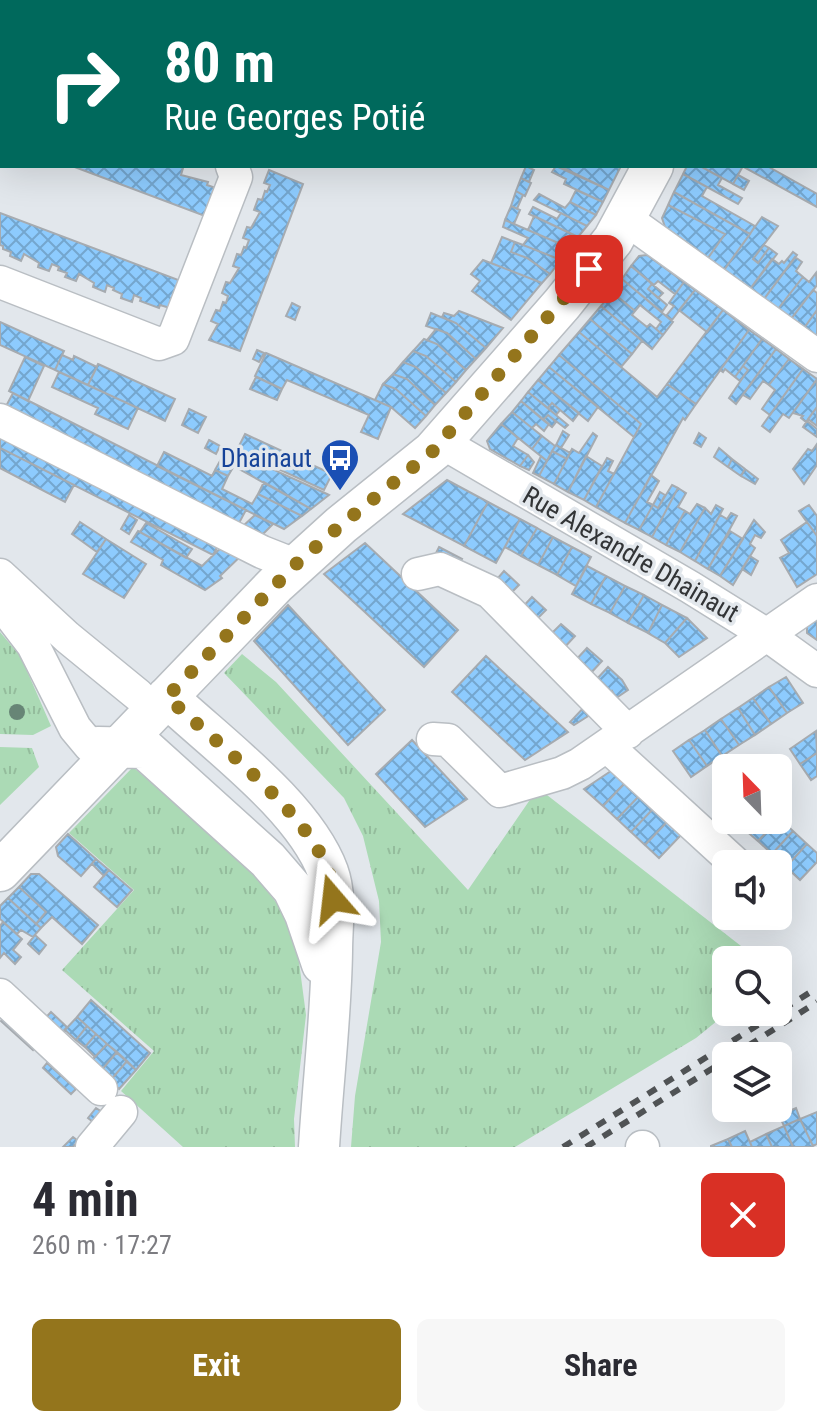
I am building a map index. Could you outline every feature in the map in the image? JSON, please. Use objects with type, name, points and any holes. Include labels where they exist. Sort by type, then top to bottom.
[{"type":"main road","points":[[0,871],[104,747],[152,696],[215,615],[341,525],[410,471],[441,442],[562,304],[613,240],[652,168]]},
{"type":"main road","points":[[152,696],[276,797],[311,840],[328,872],[333,899],[332,997],[319,1147]]},
{"type":"main road","points":[[0,843],[104,747],[144,748],[268,860],[293,889],[305,914],[332,997]]},
{"type":"street","points":[[0,282],[159,344],[173,339],[236,177],[233,168]]},
{"type":"street","points":[[626,219],[817,356]]},
{"type":"street","points":[[0,420],[262,552],[290,563]]},
{"type":"street","name":"Rue Alexandre Dhainaut","points":[[441,442],[767,635],[817,671]]},
{"type":"street","points":[[418,574],[440,569],[490,592],[618,739],[723,850]]},
{"type":"street","points":[[0,575],[67,637],[152,696]]},
{"type":"street","points":[[433,739],[448,740],[500,791],[562,773],[618,739],[817,600]]},
{"type":"street","points":[[0,602],[33,645],[75,728],[104,747]]},
{"type":"street","points":[[0,995],[111,1100],[92,1147]]},
{"type":"green space","points":[[0,632],[21,657],[51,726],[33,735],[0,734]]},
{"type":"green space","points":[[242,654],[276,682],[468,890],[538,788],[712,923],[712,930],[720,930],[741,946],[712,946],[712,1025],[696,1038],[515,1147],[351,1147],[355,1096],[381,942],[379,901],[363,836],[344,798],[224,673]]},
{"type":"green space","points":[[0,747],[32,748],[39,767],[0,805]]},
{"type":"green space","points":[[133,767],[245,863],[287,916],[299,962],[306,1015],[294,1119],[295,1147],[183,1147],[121,1091],[154,1051],[62,970],[134,890],[69,833]]},
{"type":"building","points":[[77,168],[183,168],[181,175],[208,182],[207,185],[216,188],[205,216]]},
{"type":"building","points":[[525,168],[534,170],[529,182],[521,178]]},
{"type":"building","points":[[555,168],[560,168],[609,190],[603,202],[564,184],[566,179],[552,172]]},
{"type":"building","points":[[563,168],[620,168],[609,190]]},
{"type":"building","points":[[686,168],[704,168],[722,178],[718,185],[742,198],[738,204],[683,174]]},
{"type":"building","points":[[704,168],[742,168],[733,184]]},
{"type":"building","points":[[746,168],[771,168],[817,194],[817,207]]},
{"type":"building","points":[[269,170],[303,184],[240,351],[209,340],[218,324],[211,321],[216,310],[220,311],[223,302],[226,303],[228,296],[222,293],[226,282],[230,283],[239,268],[233,266],[237,254],[241,255],[249,240],[243,238],[247,227],[251,228],[260,212],[254,210],[258,199],[262,200],[270,185],[264,183]]},
{"type":"building","points":[[683,174],[707,187],[702,196],[755,226],[750,234],[674,192]]},
{"type":"building","points":[[738,175],[749,181],[744,190],[733,184]]},
{"type":"building","points":[[521,178],[531,183],[525,196],[516,191]]},
{"type":"building","points":[[576,190],[603,202],[596,215],[570,202]]},
{"type":"building","points":[[516,191],[523,195],[517,209],[511,206]]},
{"type":"building","points":[[674,192],[750,234],[724,270],[708,258],[725,234],[668,205]]},
{"type":"building","points":[[539,194],[565,208],[570,202],[596,215],[587,226],[534,200]]},
{"type":"building","points":[[668,205],[725,234],[708,258],[665,227],[662,218]]},
{"type":"building","points":[[511,206],[520,210],[514,224],[505,220]]},
{"type":"building","points":[[533,207],[557,219],[561,213],[587,226],[578,237],[529,214]]},
{"type":"building","points":[[0,213],[181,281],[170,308],[160,305],[159,308],[140,301],[141,298],[134,295],[132,302],[121,298],[122,294],[114,288],[107,285],[105,292],[93,287],[94,283],[79,274],[76,281],[65,277],[67,273],[52,264],[49,271],[38,267],[39,263],[24,254],[21,261],[10,256],[11,252],[0,245]]},
{"type":"building","points":[[534,216],[578,237],[570,248],[528,230]]},
{"type":"building","points":[[762,217],[778,226],[753,259],[758,263],[769,248],[777,254],[750,289],[724,270]]},
{"type":"building","points":[[505,220],[570,248],[561,260],[523,245],[528,238],[503,227]]},
{"type":"building","points":[[502,237],[515,242],[511,252],[527,258],[550,274],[542,283],[491,263]]},
{"type":"building","points":[[515,242],[561,260],[550,274],[527,258],[511,252]]},
{"type":"building","points":[[764,245],[769,248],[758,263],[753,259]]},
{"type":"building","points":[[793,252],[797,255],[764,299],[750,289],[772,259],[779,264],[784,263]]},
{"type":"building","points":[[647,255],[684,282],[675,294],[658,281],[654,285],[631,266],[639,256]]},
{"type":"building","points":[[795,257],[802,262],[796,271],[803,277],[778,309],[764,299]]},
{"type":"building","points":[[483,260],[542,283],[511,320],[472,291],[480,281],[471,274]]},
{"type":"building","points":[[631,266],[652,284],[648,289],[667,305],[662,312],[622,279]]},
{"type":"building","points":[[816,273],[817,285],[791,319],[778,309],[803,277],[809,282]]},
{"type":"building","points":[[622,279],[673,322],[663,335],[656,329],[661,322],[640,305],[635,311],[612,292]]},
{"type":"building","points":[[684,282],[695,290],[672,320],[666,316],[674,306],[669,303]]},
{"type":"building","points":[[652,284],[663,293],[658,298],[648,289]]},
{"type":"building","points":[[695,290],[723,310],[707,332],[679,310]]},
{"type":"building","points":[[813,290],[817,293],[817,310],[804,328],[791,319]]},
{"type":"building","points":[[612,292],[635,311],[632,315],[663,335],[652,349],[601,306]]},
{"type":"building","points":[[292,303],[300,307],[295,320],[286,316]]},
{"type":"building","points":[[601,306],[642,341],[632,354],[590,319]]},
{"type":"building","points":[[723,310],[749,330],[696,404],[667,384]]},
{"type":"building","points":[[817,310],[817,334],[815,337],[804,328]]},
{"type":"building","points":[[459,311],[503,328],[486,348],[456,323],[442,317],[444,313],[454,316]]},
{"type":"building","points":[[431,313],[456,323],[486,348],[476,359],[447,333],[426,326]]},
{"type":"building","points":[[590,319],[632,354],[621,367],[579,332]]},
{"type":"building","points":[[0,322],[64,351],[55,370],[0,345]]},
{"type":"building","points":[[436,329],[447,333],[476,359],[466,370],[437,344],[427,340]]},
{"type":"building","points":[[749,330],[762,339],[735,377],[725,369],[723,372],[720,370]]},
{"type":"building","points":[[579,332],[657,397],[667,384],[696,404],[685,420],[683,418],[625,523],[596,507],[641,424],[559,355]]},
{"type":"building","points":[[424,339],[437,344],[466,370],[456,382],[426,356],[413,351]]},
{"type":"building","points":[[762,339],[776,349],[736,404],[729,398],[748,370],[743,366]]},
{"type":"building","points":[[776,349],[789,359],[769,385],[763,381],[750,399],[743,395]]},
{"type":"building","points":[[257,350],[264,353],[259,362],[253,359]]},
{"type":"building","points":[[413,351],[426,356],[456,382],[446,393],[416,367],[403,362]]},
{"type":"building","points":[[266,353],[391,407],[378,439],[361,432],[369,415],[287,380],[282,389],[255,376]]},
{"type":"building","points":[[62,355],[73,360],[74,356],[97,367],[88,385],[55,370]]},
{"type":"building","points":[[559,355],[641,424],[634,437],[549,367]]},
{"type":"building","points":[[25,357],[44,366],[28,401],[9,391]]},
{"type":"building","points":[[789,359],[803,369],[770,415],[762,409],[775,390],[769,385]]},
{"type":"building","points":[[403,362],[416,367],[446,393],[435,405],[407,379],[393,374]]},
{"type":"building","points":[[98,364],[175,399],[165,421],[88,385]]},
{"type":"building","points":[[743,366],[748,370],[740,381],[735,377]]},
{"type":"building","points":[[549,367],[598,407],[588,421],[538,380]]},
{"type":"building","points":[[803,369],[817,379],[789,418],[783,414],[770,432],[762,426]]},
{"type":"building","points":[[59,372],[138,408],[128,429],[95,414],[98,408],[52,387]]},
{"type":"building","points":[[393,374],[407,379],[435,405],[426,416],[396,389],[383,384]]},
{"type":"building","points":[[256,377],[282,389],[277,400],[250,389]]},
{"type":"building","points":[[817,379],[817,407],[806,422],[801,418],[803,416],[793,413]]},
{"type":"building","points":[[538,380],[579,413],[573,421],[552,403],[548,408],[528,392]]},
{"type":"building","points":[[383,384],[396,389],[426,416],[415,428],[391,407],[375,400]]},
{"type":"building","points":[[528,392],[568,425],[565,428],[548,415],[543,420],[521,401]]},
{"type":"building","points":[[13,393],[246,510],[238,525],[5,408]]},
{"type":"building","points":[[521,401],[549,424],[544,431],[536,424],[532,428],[512,412]]},
{"type":"building","points":[[552,403],[560,410],[556,415],[548,408]]},
{"type":"building","points":[[817,407],[817,426],[808,419]]},
{"type":"building","points":[[189,409],[206,417],[198,433],[182,425]]},
{"type":"building","points":[[512,412],[542,436],[532,449],[501,424]]},
{"type":"building","points":[[548,415],[556,422],[552,427],[543,420]]},
{"type":"building","points":[[807,421],[817,429],[817,437],[803,427]]},
{"type":"building","points":[[501,424],[518,438],[513,446],[528,455],[520,466],[490,449],[487,441]]},
{"type":"building","points":[[0,428],[221,540],[213,555],[0,448]]},
{"type":"building","points":[[563,431],[569,435],[561,448],[556,445]]},
{"type":"building","points":[[593,433],[597,436],[568,492],[554,484],[572,449],[579,453]]},
{"type":"building","points":[[699,433],[706,438],[701,447],[694,443]]},
{"type":"building","points":[[245,434],[332,474],[324,490],[237,450]]},
{"type":"building","points":[[542,436],[555,446],[547,461],[532,449]]},
{"type":"building","points":[[209,440],[220,446],[216,454],[205,448]]},
{"type":"building","points":[[817,444],[817,465],[804,484],[793,469],[808,449],[812,451]]},
{"type":"building","points":[[556,445],[570,453],[567,459],[552,451]]},
{"type":"building","points":[[0,448],[74,485],[65,502],[0,468]]},
{"type":"building","points":[[226,448],[329,495],[311,509],[221,459]]},
{"type":"building","points":[[719,448],[732,459],[728,467],[714,457]]},
{"type":"building","points":[[552,451],[567,459],[554,484],[539,476]]},
{"type":"building","points":[[164,452],[212,476],[215,470],[228,476],[222,489],[252,504],[258,494],[302,516],[284,529],[157,466]]},
{"type":"building","points":[[528,455],[534,462],[529,470],[520,466]]},
{"type":"building","points":[[541,456],[547,461],[539,476],[533,473]]},
{"type":"building","points":[[586,456],[602,466],[584,500],[568,492]]},
{"type":"building","points":[[607,458],[613,461],[608,471],[614,474],[596,507],[584,500]]},
{"type":"building","points":[[221,459],[234,466],[228,476],[215,470]]},
{"type":"building","points":[[732,459],[745,469],[741,476],[728,467]]},
{"type":"building","points":[[745,469],[758,479],[755,484],[741,476]]},
{"type":"building","points":[[651,475],[659,481],[647,502],[653,505],[639,530],[625,523]]},
{"type":"building","points":[[447,480],[488,502],[464,546],[403,514]]},
{"type":"building","points":[[264,482],[311,509],[302,516],[258,494]]},
{"type":"building","points":[[672,485],[678,488],[652,537],[639,530],[653,505],[658,508]]},
{"type":"building","points":[[678,488],[686,493],[678,507],[685,511],[666,545],[652,537]]},
{"type":"building","points":[[660,492],[665,495],[658,508],[653,505]]},
{"type":"building","points":[[488,502],[520,519],[496,563],[464,546]]},
{"type":"building","points":[[697,504],[705,508],[680,552],[666,545],[685,511],[690,514]]},
{"type":"building","points":[[716,505],[723,509],[695,561],[680,552],[705,508],[711,514]]},
{"type":"building","points":[[809,505],[817,516],[817,536],[799,511]]},
{"type":"building","points":[[731,513],[737,516],[708,569],[695,561],[720,515],[727,519]]},
{"type":"building","points":[[129,515],[137,520],[129,534],[121,529]]},
{"type":"building","points":[[255,515],[273,524],[261,536],[242,527]]},
{"type":"building","points":[[520,519],[537,528],[521,556],[505,547]]},
{"type":"building","points":[[754,520],[765,532],[761,538],[755,535],[750,544],[755,548],[733,585],[720,576]]},
{"type":"building","points":[[80,522],[106,539],[97,552],[72,534]]},
{"type":"building","points":[[807,522],[817,536],[817,574],[797,587],[780,558],[789,553],[781,540]]},
{"type":"building","points":[[146,523],[192,549],[186,558],[140,532]]},
{"type":"building","points":[[537,528],[553,537],[538,565],[521,556]]},
{"type":"building","points":[[138,531],[202,566],[230,539],[249,548],[220,576],[222,578],[205,590],[161,565],[163,560],[131,542]]},
{"type":"building","points":[[730,531],[743,539],[720,576],[708,569]]},
{"type":"building","points":[[553,537],[572,547],[557,575],[538,565]]},
{"type":"building","points":[[106,539],[146,564],[124,598],[83,574]]},
{"type":"building","points":[[365,543],[458,630],[424,667],[324,574]]},
{"type":"building","points":[[439,547],[462,559],[457,567],[435,555]]},
{"type":"building","points":[[572,547],[591,557],[576,586],[557,575]]},
{"type":"building","points":[[750,556],[758,561],[751,575],[742,569]]},
{"type":"building","points":[[587,566],[606,576],[591,604],[572,594]]},
{"type":"building","points":[[504,571],[519,585],[506,598],[492,585]]},
{"type":"building","points":[[606,576],[625,586],[610,613],[591,604]]},
{"type":"building","points":[[625,586],[644,595],[628,623],[610,613]]},
{"type":"building","points":[[644,595],[662,605],[648,633],[628,623]]},
{"type":"building","points":[[532,597],[546,610],[533,623],[519,611]]},
{"type":"building","points":[[288,605],[385,710],[348,745],[254,641]]},
{"type":"building","points":[[662,605],[687,618],[665,643],[648,633]]},
{"type":"building","points":[[687,618],[707,638],[679,657],[665,643]]},
{"type":"building","points":[[817,619],[817,640],[807,633],[807,626]]},
{"type":"building","points":[[561,624],[575,636],[562,650],[548,637]]},
{"type":"building","points":[[587,648],[602,661],[589,675],[574,662]]},
{"type":"building","points":[[486,656],[568,732],[525,760],[452,692]]},
{"type":"building","points":[[608,667],[628,690],[616,698],[612,691],[609,694],[595,681]]},
{"type":"building","points":[[786,677],[803,703],[787,713],[769,687]]},
{"type":"building","points":[[769,687],[787,713],[771,724],[753,698]]},
{"type":"building","points":[[753,698],[771,724],[755,735],[738,708]]},
{"type":"building","points":[[588,703],[593,713],[574,725],[570,722]]},
{"type":"building","points":[[738,708],[755,735],[739,745],[721,719]]},
{"type":"building","points":[[721,719],[739,745],[721,754],[705,730]]},
{"type":"building","points":[[705,730],[721,754],[712,754],[712,763],[707,766],[689,740]]},
{"type":"building","points":[[816,731],[817,753],[800,764],[790,749]]},
{"type":"building","points":[[412,740],[467,799],[425,827],[376,774]]},
{"type":"building","points":[[689,740],[707,766],[691,777],[673,751]]},
{"type":"building","points":[[817,753],[817,776],[811,780],[800,764]]},
{"type":"building","points":[[611,771],[625,783],[603,806],[584,789]]},
{"type":"building","points":[[625,783],[639,796],[617,819],[603,806]]},
{"type":"building","points":[[639,796],[653,809],[631,832],[617,819]]},
{"type":"building","points":[[653,809],[667,822],[645,845],[631,832]]},
{"type":"building","points":[[667,822],[681,835],[659,858],[645,845]]},
{"type":"building","points":[[792,832],[807,844],[792,860],[792,850],[776,850]]},
{"type":"building","points":[[68,834],[96,859],[81,876],[58,856],[56,847]]},
{"type":"building","points":[[750,834],[765,834],[758,841]]},
{"type":"building","points":[[764,834],[790,834],[776,850],[768,850],[758,841]]},
{"type":"building","points":[[807,844],[817,853],[817,862],[800,880],[792,873],[792,860]]},
{"type":"building","points":[[96,859],[109,870],[104,876],[92,864]]},
{"type":"building","points":[[109,870],[132,890],[117,907],[94,887]]},
{"type":"building","points":[[31,874],[39,874],[98,925],[82,944],[52,917],[41,928],[36,924],[46,912],[19,887]]},
{"type":"building","points":[[19,887],[46,912],[36,924],[8,898]]},
{"type":"building","points":[[8,898],[41,928],[33,937],[21,930],[17,934],[0,919],[0,906]]},
{"type":"building","points":[[3,922],[22,939],[13,950],[21,957],[15,964],[4,953],[0,958],[0,926]]},
{"type":"building","points":[[35,935],[46,945],[39,954],[28,944]]},
{"type":"building","points":[[91,1000],[150,1053],[136,1070],[77,1017]]},
{"type":"building","points":[[10,1010],[38,1044],[33,1050],[1,1021]]},
{"type":"building","points":[[51,1012],[67,1027],[56,1040],[39,1025]]},
{"type":"building","points":[[77,1017],[87,1026],[76,1040],[65,1030]]},
{"type":"building","points":[[87,1026],[96,1034],[85,1047],[76,1040]]},
{"type":"building","points":[[96,1034],[107,1044],[95,1057],[85,1047]]},
{"type":"building","points":[[107,1044],[117,1052],[100,1072],[90,1062]]},
{"type":"building","points":[[117,1052],[127,1061],[110,1081],[100,1072]]},
{"type":"building","points":[[127,1061],[136,1070],[119,1089],[110,1081]]},
{"type":"building","points":[[47,1063],[76,1089],[71,1094],[43,1068]]},
{"type":"building","points":[[96,1108],[102,1112],[93,1122],[88,1118]]},
{"type":"building","points":[[796,1108],[800,1119],[784,1126],[782,1122],[792,1122],[792,1110]]},
{"type":"building","points":[[817,1112],[817,1144],[813,1146],[800,1119]]},
{"type":"building","points":[[800,1119],[811,1147],[793,1147],[784,1126]]},
{"type":"building","points":[[784,1126],[793,1147],[772,1147],[766,1134]]},
{"type":"building","points":[[745,1131],[752,1147],[732,1147],[728,1139]]},
{"type":"building","points":[[766,1134],[772,1147],[752,1147],[750,1142]]},
{"type":"building","points":[[73,1137],[78,1141],[73,1147],[63,1147]]},
{"type":"building","points":[[728,1139],[732,1147],[711,1147],[711,1146]]},
{"type":"railway","points":[[563,1147],[817,988]]},
{"type":"railway","points":[[754,1042],[817,1002]]},
{"type":"railway","points":[[586,1147],[712,1069]]},
{"type":"place","name":"Dhainaut","points":[[340,492]]},
{"type":"route","points":[[333,899],[328,872],[311,840],[284,806],[167,697],[295,565],[433,451],[589,269]]}]
